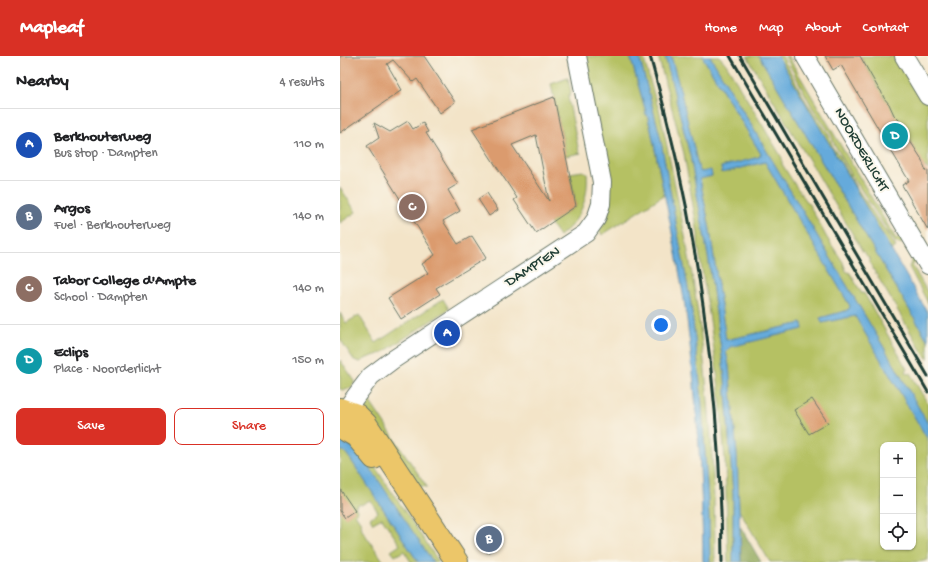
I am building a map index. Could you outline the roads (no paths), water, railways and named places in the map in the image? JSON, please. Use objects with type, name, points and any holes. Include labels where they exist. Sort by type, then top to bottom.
[{"type":"main road","points":[[341,416],[365,445],[444,562]]},
{"type":"main road","points":[[341,416],[357,416],[366,424],[457,562]]},
{"type":"street","name":"DAMPTEN","points":[[341,416],[371,376],[403,353],[586,233],[596,219],[601,204],[602,182],[577,56]]},
{"type":"street","name":"NOORDERLICHT","points":[[805,56],[922,241],[928,265]]},
{"type":"street","points":[[904,56],[928,96]]},
{"type":"water","points":[[630,56],[639,56],[660,136],[691,304],[701,391],[709,516],[710,562],[703,562],[696,410],[687,320],[651,130],[647,114],[645,114],[646,112]]},
{"type":"water","points":[[665,56],[671,56],[699,170],[701,172],[711,170],[712,176],[700,179],[710,230],[726,340],[802,323],[803,329],[730,347],[726,351],[729,366],[737,454],[741,562],[733,562],[733,494],[725,378],[709,262],[690,155]]},
{"type":"water","points":[[702,56],[710,56],[895,366],[928,424],[928,440],[855,316],[822,323],[820,318],[845,311],[849,309],[850,306],[765,162],[722,173],[721,167],[759,157],[761,154]]},
{"type":"water","points":[[759,56],[778,56],[928,313],[928,341]]},
{"type":"water","points":[[340,439],[345,440],[363,457],[433,562],[418,562],[351,460],[345,452],[340,450]]},
{"type":"railway","points":[[650,56],[667,118],[681,180],[703,307],[717,435],[721,498],[722,562]]},
{"type":"railway","points":[[730,56],[928,392]]},
{"type":"railway","points":[[740,56],[928,376]]},
{"type":"place","name":"Eclips","points":[[895,136]]},
{"type":"place","name":"Tabor College d'Ampte","points":[[412,207]]},
{"type":"place","name":"Berkhouterweg","points":[[447,333]]},
{"type":"place","name":"Argos","points":[[489,539]]}]
